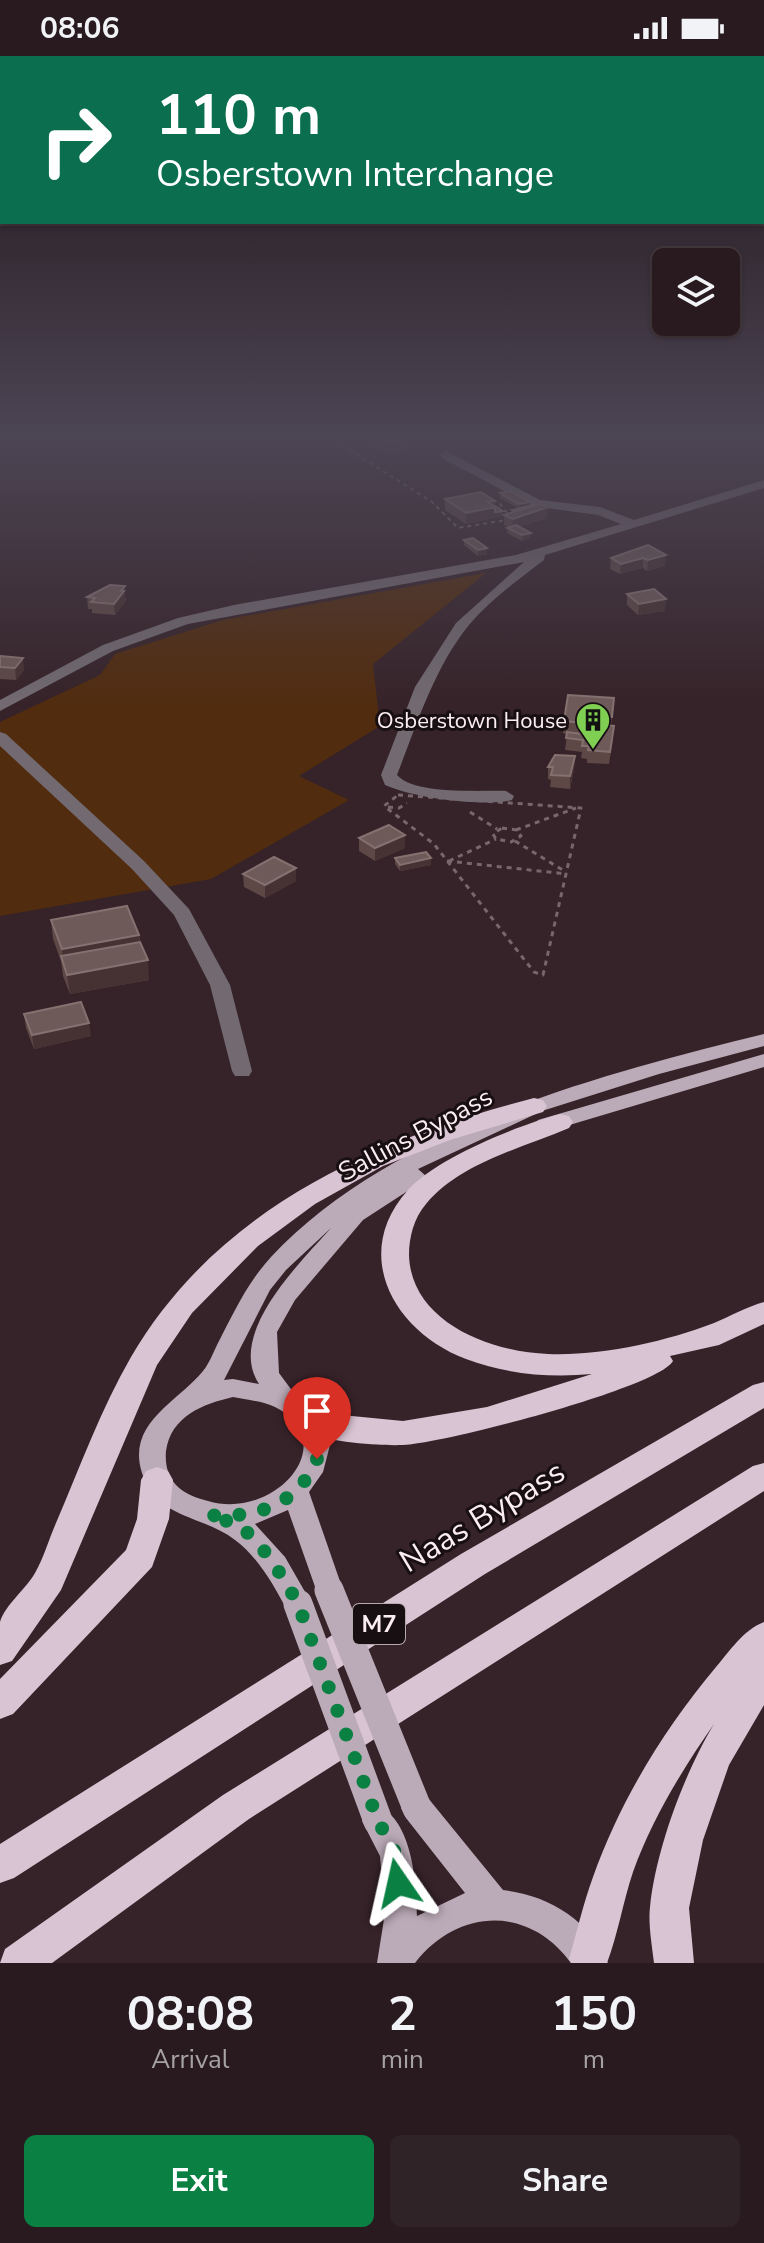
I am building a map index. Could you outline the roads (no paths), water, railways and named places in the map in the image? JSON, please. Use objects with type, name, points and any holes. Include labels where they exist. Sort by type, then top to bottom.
[{"type":"highway","points":[[0,1650],[49,1580],[103,1449],[144,1361],[193,1295],[248,1239],[305,1198],[374,1160],[441,1134],[534,1106]]},
{"type":"highway","points":[[560,1122],[458,1166],[428,1186],[403,1215],[394,1236],[395,1265],[405,1295],[429,1320],[465,1347],[522,1362],[583,1365],[636,1355],[723,1331]]},
{"type":"highway","points":[[311,1424],[403,1433],[488,1419],[632,1372],[764,1312]]},
{"type":"highway","name":"Naas Bypass","points":[[0,1865],[473,1564],[764,1393]]},
{"type":"highway","points":[[19,1963],[236,1807],[764,1475]]},
{"type":"highway","points":[[0,1703],[140,1557],[153,1519],[157,1480]]},
{"type":"highway","points":[[590,1961],[616,1865],[651,1791],[731,1673],[764,1637]]},
{"type":"highway","points":[[674,1963],[669,1908],[684,1840],[713,1759],[764,1673]]},
{"type":"main road","name":"Sallins Bypass","points":[[181,1406],[213,1377],[260,1286],[316,1226],[366,1188],[534,1106],[652,1069],[764,1040]]},
{"type":"main road","name":"Sallins Bypass","points":[[285,1399],[266,1375],[265,1332],[286,1295],[355,1215],[410,1178],[451,1157],[513,1133],[560,1122],[764,1060]]},
{"type":"main road","points":[[208,1515],[227,1517],[256,1513],[282,1503],[296,1493],[310,1477],[317,1459],[317,1441],[311,1424],[300,1410],[285,1399],[260,1390],[233,1388],[205,1394],[181,1406],[167,1418],[152,1448],[151,1464],[157,1480],[177,1502],[208,1515],[240,1525],[262,1548],[298,1604],[378,1821],[396,1854],[401,1913],[394,1963]]},
{"type":"main road","points":[[296,1493],[329,1590],[417,1808],[494,1904]]},
{"type":"main road","points":[[394,1963],[404,1946],[435,1919],[453,1911],[494,1904],[521,1909],[547,1920],[570,1936],[590,1961]]},
{"type":"street","points":[[0,706],[108,648],[183,621],[234,609],[436,576],[541,553],[628,526]]},
{"type":"street","points":[[506,796],[423,791],[398,786],[389,775],[423,687],[463,623],[503,585],[536,561],[541,553]]},
{"type":"street","points":[[0,737],[138,865],[182,913],[220,985],[242,1071]]},
{"type":"place","name":"Osberstown House","points":[[593,751]]}]
